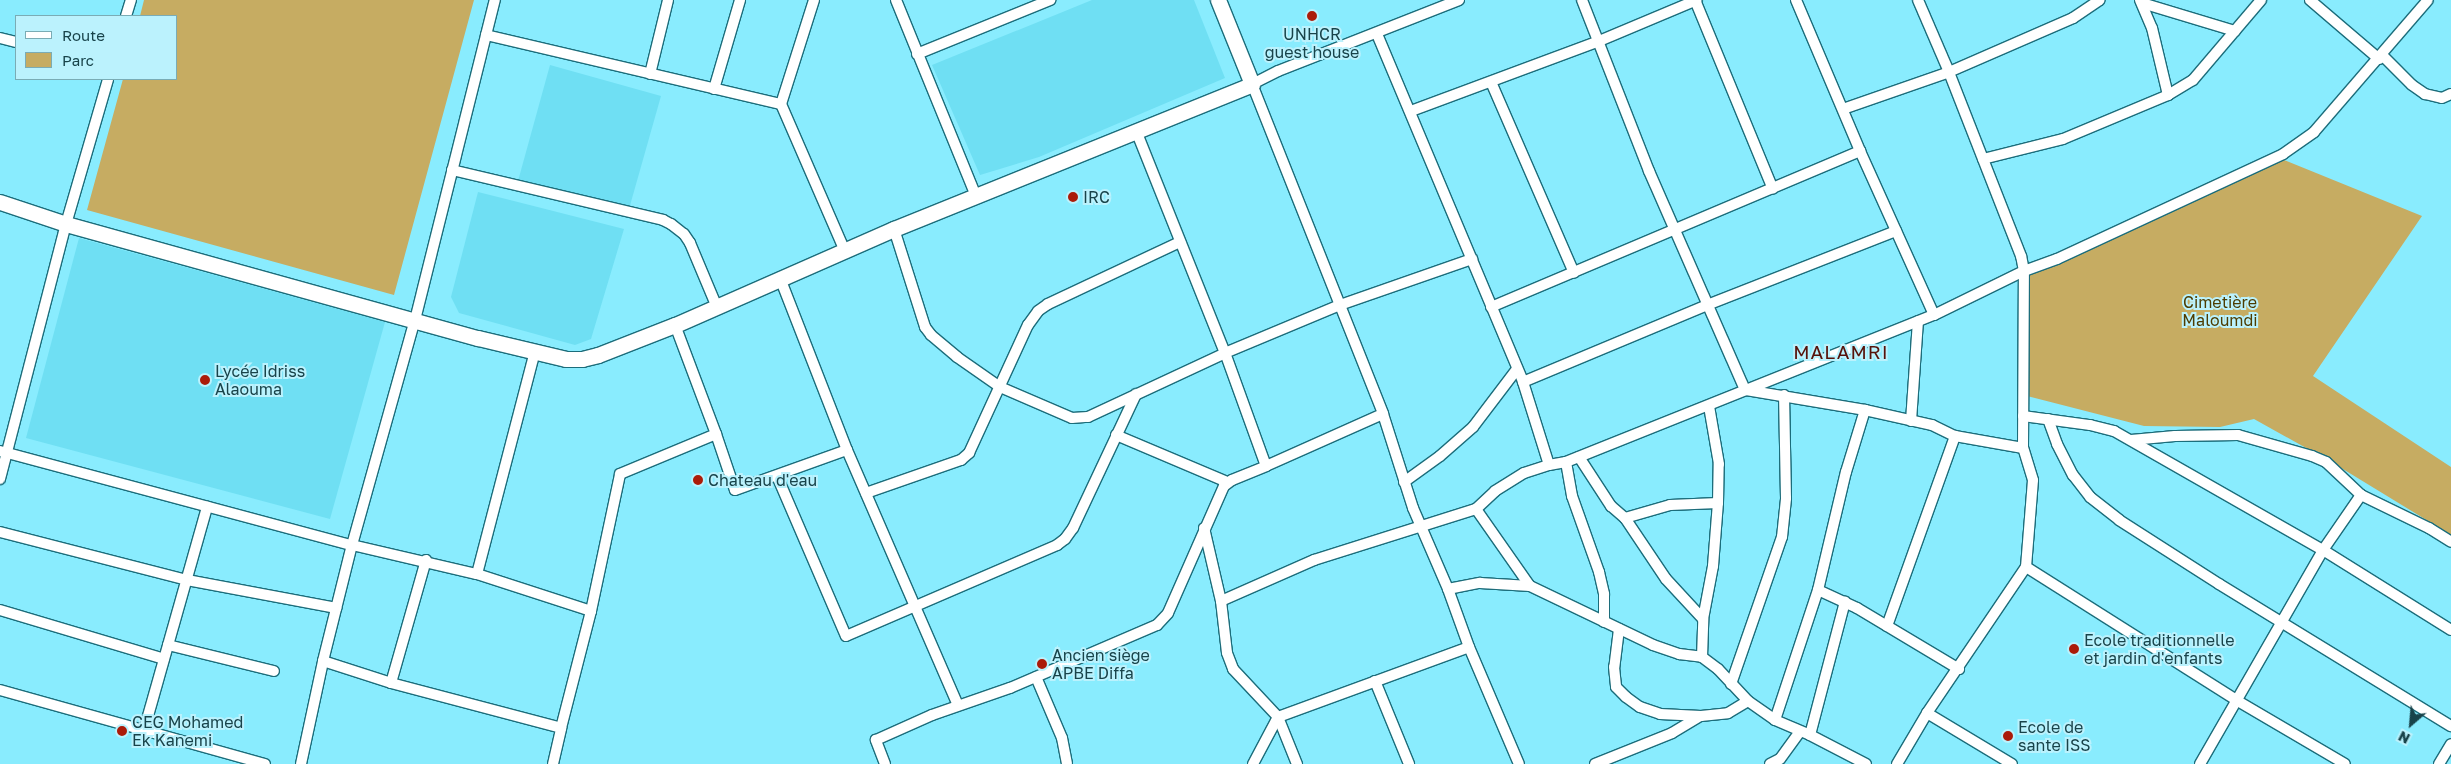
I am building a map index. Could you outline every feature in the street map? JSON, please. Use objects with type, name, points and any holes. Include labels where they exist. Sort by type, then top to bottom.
[{"type":"street","points":[[126,15],[131,0]]},
{"type":"street","points":[[301,764],[336,608],[415,320],[495,0]]},
{"type":"street","points":[[650,74],[668,0]]},
{"type":"street","points":[[714,89],[740,0]]},
{"type":"street","points":[[814,0],[782,104],[845,251]]},
{"type":"street","points":[[896,0],[976,196]]},
{"type":"street","points":[[917,54],[1050,0]]},
{"type":"street","points":[[1218,0],[1384,414],[1404,482],[1422,528],[1448,589],[1469,647],[1519,764]]},
{"type":"street","points":[[0,202],[66,224],[415,320],[535,352],[566,359],[582,359],[598,355],[674,325],[716,305],[894,229],[1252,84],[1278,71],[1377,34],[1459,0]]},
{"type":"street","points":[[1582,0],[1675,231],[1745,390]]},
{"type":"street","points":[[1411,111],[1598,42],[1696,0],[1773,189]]},
{"type":"street","points":[[1796,0],[1860,151],[1934,315]]},
{"type":"street","points":[[1897,764],[1927,713],[1959,669],[2026,567],[2033,480],[2023,448],[2024,271],[2021,256],[1949,72],[1918,0]]},
{"type":"street","points":[[1843,109],[1949,72],[2073,18],[2100,0]]},
{"type":"street","points":[[1983,160],[2063,139],[2168,95],[2193,80],[2262,0]]},
{"type":"street","points":[[2310,0],[2425,94],[2442,98],[2451,94]]},
{"type":"street","points":[[1221,601],[1314,560],[1422,528],[1476,509],[1495,491],[1524,473],[1579,457],[1934,315],[2024,271],[2057,259],[2283,154],[2314,132],[2428,0]]},
{"type":"street","points":[[2141,1],[2235,30]]},
{"type":"street","points":[[2141,1],[2152,28],[2168,95]]},
{"type":"street","points":[[1377,34],[1411,111],[1523,382],[1549,465]]},
{"type":"street","points":[[486,35],[782,104]]},
{"type":"street","points":[[0,38],[15,42]]},
{"type":"street","points":[[0,479],[4,452],[66,224],[108,80]]},
{"type":"street","points":[[1491,82],[1574,272]]},
{"type":"street","points":[[1136,130],[1225,353],[1266,466]]},
{"type":"street","points":[[1491,307],[1675,231],[1860,151]]},
{"type":"street","points":[[452,170],[663,220],[671,224],[684,234],[690,243],[716,305]]},
{"type":"street","points":[[894,229],[925,327],[937,342],[1000,387],[1072,418],[1088,417],[1225,353],[1340,306],[1472,259]]},
{"type":"street","points":[[1523,382],[1707,304],[1896,230]]},
{"type":"street","points":[[866,493],[961,460],[974,445],[1028,325],[1038,311],[1048,304],[1180,242]]},
{"type":"street","points":[[780,278],[847,450],[958,705]]},
{"type":"street","points":[[1911,421],[1918,321]]},
{"type":"street","points":[[674,325],[716,434],[735,490],[847,450]]},
{"type":"street","points":[[477,574],[535,352]]},
{"type":"street","points":[[1404,482],[1440,456],[1473,427],[1517,369]]},
{"type":"street","points":[[1745,390],[1865,410],[1932,425],[1955,436],[2023,448]]},
{"type":"street","points":[[777,476],[846,636],[916,608],[1057,545],[1065,539],[1073,528],[1136,394]]},
{"type":"street","points":[[1731,684],[1782,537],[1786,498],[1784,396]]},
{"type":"street","points":[[1702,657],[1703,619],[1713,566],[1718,503],[1719,464],[1709,406]]},
{"type":"street","points":[[1775,720],[1818,590],[1846,472],[1865,410]]},
{"type":"street","points":[[885,764],[876,740],[958,705],[1036,677],[1131,638],[1163,620],[1204,528],[1227,482],[1384,414]]},
{"type":"street","points":[[2023,416],[2090,425],[2114,432],[2323,550],[2451,630]]},
{"type":"street","points":[[2048,419],[2061,452],[2073,475],[2090,497],[2119,520],[2282,623],[2451,726]]},
{"type":"street","points":[[553,764],[591,611],[620,474],[716,434]]},
{"type":"street","points":[[1116,435],[1227,482]]},
{"type":"street","points":[[2130,440],[2175,436],[2238,435],[2326,462],[2361,495],[2429,528],[2451,542]]},
{"type":"street","points":[[1887,626],[1955,436]]},
{"type":"street","points":[[4,452],[352,545],[426,560],[477,574],[591,611]]},
{"type":"street","points":[[1579,457],[1611,506],[1625,518],[1666,579],[1703,619]]},
{"type":"street","points":[[1566,462],[1572,496],[1604,594],[1604,622]]},
{"type":"street","points":[[2200,764],[2323,550],[2361,495]]},
{"type":"street","points":[[1625,518],[1670,506],[1718,503]]},
{"type":"street","points":[[144,730],[208,506]]},
{"type":"street","points":[[1476,509],[1530,586]]},
{"type":"street","points":[[1204,528],[1221,601],[1227,653],[1233,669],[1278,717],[1298,764]]},
{"type":"street","points":[[0,532],[186,580],[336,608]]},
{"type":"street","points":[[391,683],[426,560]]},
{"type":"street","points":[[2026,567],[2236,700],[2343,764]]},
{"type":"street","points":[[1448,589],[1480,583],[1530,586],[1619,629],[1679,654],[1702,657],[1718,669],[1748,702],[1775,720],[1866,764]]},
{"type":"street","points":[[1818,590],[1887,626],[1959,669]]},
{"type":"street","points":[[1770,764],[1780,759],[1805,733],[1844,602]]},
{"type":"street","points":[[0,610],[164,659]]},
{"type":"street","points":[[1619,629],[1614,667],[1616,687],[1640,707],[1660,714],[1700,716],[1728,712],[1748,702]]},
{"type":"street","points":[[168,645],[274,671]]},
{"type":"street","points":[[1253,764],[1278,717],[1469,647]]},
{"type":"street","points":[[323,661],[391,683],[561,728]]},
{"type":"street","points":[[1036,677],[1062,738],[1068,764]]},
{"type":"street","points":[[1375,681],[1409,764]]},
{"type":"street","points":[[0,690],[265,764]]},
{"type":"street","points":[[1927,713],[2012,764]]},
{"type":"street","points":[[1595,764],[1672,733],[1700,716]]},
{"type":"street","points":[[2439,764],[2451,744]]},
{"type":"shaded area","points":[[1092,0],[1194,0],[1225,78],[1039,157],[980,175],[932,65]]},
{"type":"shaded area","points":[[550,65],[661,96],[629,209],[518,181]]},
{"type":"shaded area","points":[[478,192],[624,229],[591,339],[575,345],[459,313],[451,297]]},
{"type":"shaded area","name":"Lycée Idriss Alaouma","points":[[79,238],[385,322],[330,519],[26,438]]},
{"type":"green space","points":[[144,0],[474,0],[394,295],[87,210],[123,80],[178,80],[178,15],[140,15]]},
{"type":"green space","name":"Cimetière Maloumdi","points":[[2284,160],[2422,216],[2313,376],[2451,467],[2451,535],[2333,463],[2254,419],[2220,427],[2144,426],[2019,394],[2027,275]]},
{"type":"place","name":"UNHCR guest house","points":[[1312,16]]},
{"type":"place","name":"IRC","points":[[1073,197]]},
{"type":"place","name":"Lycée Idriss Alaouma","points":[[205,380]]},
{"type":"place","name":"Chateau d'eau","points":[[698,480]]},
{"type":"place","name":"Ecole traditionnelle et jardin d'enfants","points":[[2074,649]]},
{"type":"place","name":"Ancien siège APBE Diffa","points":[[1042,664]]},
{"type":"place","name":"CEG Mohamed Ek Kanemi","points":[[122,731]]},
{"type":"place","name":"Ecole de sante ISS","points":[[2008,736]]},
{"type":"district","name":"MALAMRI","points":[[1841,352]]}]
